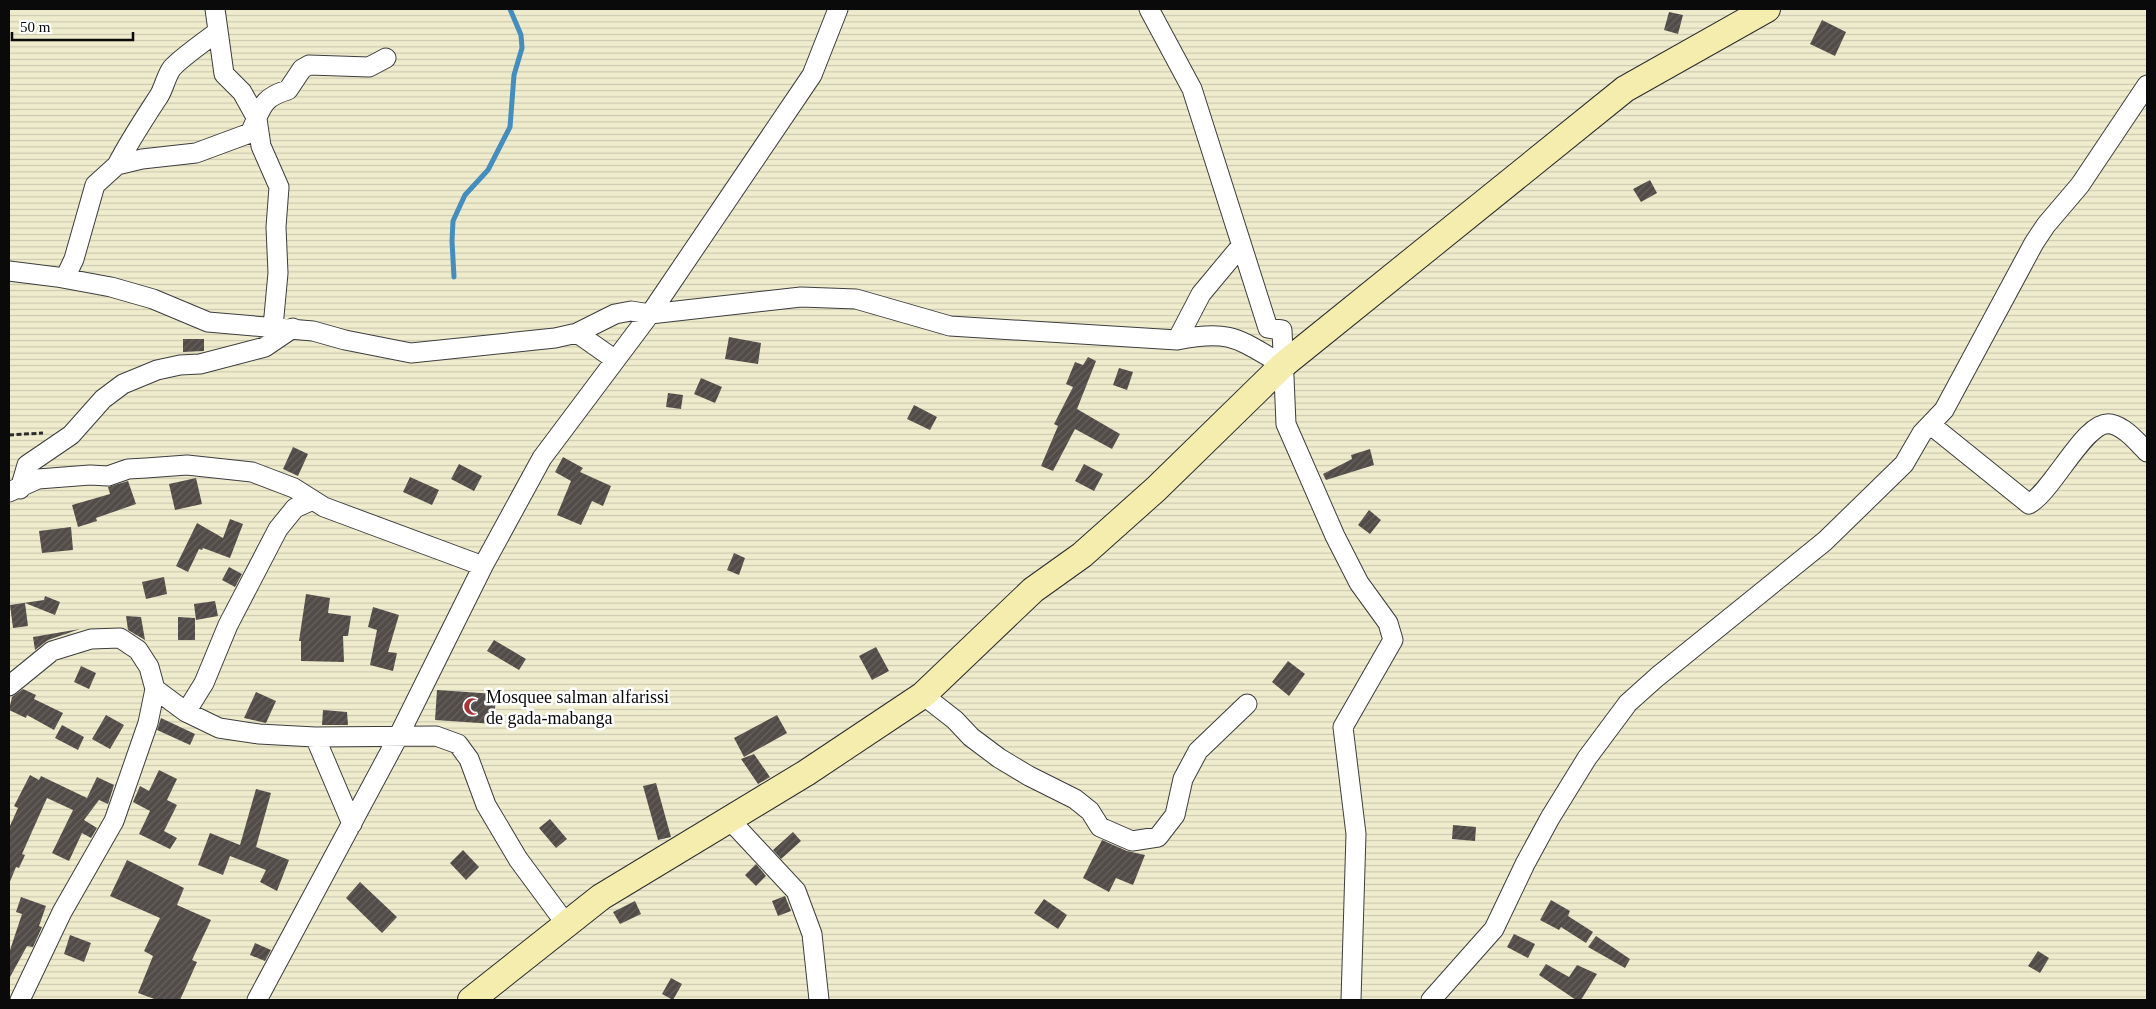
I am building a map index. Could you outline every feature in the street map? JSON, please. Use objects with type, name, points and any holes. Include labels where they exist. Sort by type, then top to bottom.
[{"type":"street","points":[[215,9],[224,74],[242,92],[257,119],[261,146],[279,187],[276,227],[278,273],[273,327]]},
{"type":"street","points":[[257,1000],[398,737],[483,566],[542,458],[614,359],[650,314],[812,75],[838,9]]},
{"type":"street","points":[[1149,9],[1192,89],[1268,328],[1282,330],[1286,424],[1335,536],[1359,583],[1388,623],[1393,640],[1343,727],[1356,834],[1351,1000]]},
{"type":"street","points":[[471,1000],[608,892],[806,774],[924,694],[1033,590],[1082,555],[1156,488],[1283,365],[1625,89],[1767,9]]},
{"type":"street","points":[[65,278],[74,260],[95,185],[117,165],[131,138],[140,128],[146,114],[159,96],[172,68],[217,32]]},
{"type":"street","points":[[117,165],[142,159],[196,153],[250,133],[260,109],[271,95],[288,90],[296,81],[302,69],[309,65],[369,67],[386,58]]},
{"type":"street","points":[[1431,1000],[1494,929],[1525,864],[1550,818],[1587,758],[1628,703],[1657,677],[1825,541],[1904,464],[1922,433],[1944,410],[2034,243],[2046,225],[2080,185],[2147,86]]},
{"type":"street","points":[[1177,340],[1201,294],[1242,246]]},
{"type":"street","points":[[9,271],[65,278],[153,299],[208,322],[293,328],[411,353],[531,342],[577,333],[615,314],[631,312],[650,314],[801,297],[856,299],[950,326],[1177,340],[1206,334],[1234,337],[1283,365]]},
{"type":"street","points":[[14,490],[28,465],[71,436],[103,399],[123,384],[157,370],[180,365],[200,364],[265,347],[293,328]]},
{"type":"street","points":[[577,333],[614,359]]},
{"type":"street","points":[[1931,425],[2029,504],[2039,498],[2049,487],[2075,449],[2094,427],[2106,423],[2113,424],[2127,432],[2147,452]]},
{"type":"street","points":[[14,490],[38,479],[90,475],[108,476],[128,470],[187,465],[252,472],[294,488],[324,506],[483,566]]},
{"type":"street","points":[[186,712],[204,683],[228,625],[278,529],[295,508],[313,500]]},
{"type":"street","points":[[9,686],[52,651],[91,639],[120,638],[138,650],[150,667],[155,689],[148,723],[114,821],[62,912],[20,1000]]},
{"type":"street","points":[[155,689],[186,712],[219,728],[259,734],[315,737],[436,736],[458,744],[469,760],[486,805],[518,859],[566,924]]},
{"type":"street","points":[[924,694],[971,737],[1000,758],[1029,776],[1064,791],[1090,811],[1100,827],[1132,841],[1158,837],[1175,815],[1183,779],[1198,751],[1246,704]]},
{"type":"street","points":[[315,737],[352,824]]},
{"type":"street","points":[[728,820],[796,891],[812,934],[819,1000]]},
{"type":"shaded area","points":[[9,9],[2147,9],[2147,1000],[9,1000]]},
{"type":"building","points":[[1669,12],[1683,15],[1678,34],[1664,30]]},
{"type":"building","points":[[1822,20],[1846,32],[1835,56],[1810,44]]},
{"type":"building","points":[[1650,180],[1657,193],[1641,202],[1633,189]]},
{"type":"building","points":[[729,337],[761,343],[758,364],[725,359]]},
{"type":"building","points":[[183,339],[204,339],[204,351],[183,352]]},
{"type":"building","points":[[1088,357],[1096,361],[1077,409],[1120,434],[1112,449],[1075,429],[1053,471],[1041,466],[1058,426],[1054,424],[1073,387],[1066,384],[1075,362],[1083,365]]},
{"type":"building","points":[[1119,368],[1133,372],[1127,390],[1113,385]]},
{"type":"building","points":[[701,378],[722,387],[715,403],[694,394]]},
{"type":"building","points":[[668,393],[683,395],[681,409],[666,407]]},
{"type":"building","points":[[914,405],[937,417],[930,430],[907,419]]},
{"type":"building","points":[[293,447],[308,454],[298,476],[283,469]]},
{"type":"building","points":[[1370,449],[1374,465],[1326,480],[1323,474],[1352,459],[1351,455]]},
{"type":"building","points":[[563,457],[583,468],[580,472],[611,486],[603,506],[592,501],[581,525],[557,515],[571,481],[555,472]]},
{"type":"building","points":[[459,464],[482,476],[474,491],[451,479]]},
{"type":"building","points":[[1084,464],[1103,474],[1094,491],[1075,481]]},
{"type":"building","points":[[410,477],[439,490],[432,505],[403,492]]},
{"type":"building","points":[[196,478],[202,504],[175,510],[169,484]]},
{"type":"building","points":[[128,481],[136,504],[96,518],[97,521],[78,527],[72,505],[110,494],[108,487]]},
{"type":"building","points":[[1369,510],[1381,520],[1370,534],[1358,525]]},
{"type":"building","points":[[230,519],[243,524],[230,558],[203,548],[202,550],[199,549],[188,572],[176,566],[197,523],[223,538]]},
{"type":"building","points":[[71,527],[73,550],[42,553],[39,531]]},
{"type":"building","points":[[734,553],[745,558],[739,575],[727,570]]},
{"type":"building","points":[[229,567],[242,574],[235,587],[222,580]]},
{"type":"building","points":[[164,577],[167,594],[146,599],[142,582]]},
{"type":"building","points":[[306,594],[330,598],[328,613],[351,616],[348,636],[343,636],[344,662],[301,661],[301,641],[299,641]]},
{"type":"building","points":[[45,596],[60,602],[55,615],[25,603],[28,626],[13,628],[10,605],[44,600]]},
{"type":"building","points":[[215,601],[218,616],[196,620],[194,604]]},
{"type":"building","points":[[373,607],[399,615],[388,652],[397,653],[393,671],[370,665],[377,630],[368,627]]},
{"type":"building","points":[[126,616],[141,617],[145,640],[128,630]]},
{"type":"building","points":[[178,617],[195,618],[195,640],[178,640]]},
{"type":"building","points":[[80,629],[48,640],[35,650],[33,637]]},
{"type":"building","points":[[494,640],[526,659],[519,670],[487,651]]},
{"type":"building","points":[[876,647],[889,671],[872,680],[859,656]]},
{"type":"building","points":[[1288,661],[1305,674],[1289,696],[1272,682]]},
{"type":"building","points":[[81,666],[96,673],[89,689],[74,682]]},
{"type":"building","points":[[23,689],[36,695],[34,699],[63,713],[54,730],[27,715],[26,718],[9,710],[12,697]]},
{"type":"building","points":[[437,690],[496,694],[494,724],[435,720]]},
{"type":"building","points":[[256,692],[276,701],[266,723],[244,718]]},
{"type":"building","points":[[323,710],[347,712],[348,725],[322,725]]},
{"type":"building","points":[[106,715],[124,725],[110,749],[92,739]]},
{"type":"building","points":[[777,715],[787,733],[744,757],[734,738]]},
{"type":"building","points":[[161,718],[195,734],[190,745],[157,730]]},
{"type":"building","points":[[62,725],[84,737],[78,750],[55,738]]},
{"type":"building","points":[[754,754],[770,777],[758,784],[741,759]]},
{"type":"building","points":[[159,770],[177,779],[167,800],[177,805],[164,831],[177,838],[170,849],[139,834],[150,811],[133,802],[140,786],[149,791]]},
{"type":"building","points":[[30,775],[39,780],[41,776],[87,798],[97,777],[114,785],[108,804],[99,800],[84,820],[97,828],[91,838],[82,833],[69,861],[52,853],[73,810],[47,798],[22,854],[25,855],[19,868],[16,867],[9,884],[9,828],[18,808],[14,806]]},
{"type":"building","points":[[656,783],[671,837],[658,840],[643,786]]},
{"type":"building","points":[[256,789],[271,793],[256,847],[289,860],[277,891],[260,882],[266,870],[230,856],[223,875],[198,865],[210,833],[240,845]]},
{"type":"building","points":[[550,819],[567,839],[556,848],[539,828]]},
{"type":"building","points":[[1453,825],[1476,827],[1475,841],[1452,839]]},
{"type":"building","points":[[793,832],[801,841],[781,859],[773,850]]},
{"type":"building","points":[[1102,840],[1127,851],[1145,855],[1133,885],[1116,878],[1109,892],[1083,878]]},
{"type":"building","points":[[463,850],[479,867],[466,880],[450,863]]},
{"type":"building","points":[[127,860],[184,888],[177,905],[211,920],[192,960],[197,962],[180,1000],[157,1000],[138,993],[153,956],[144,951],[160,918],[110,896]]},
{"type":"building","points":[[756,864],[766,876],[756,886],[745,875]]},
{"type":"building","points":[[360,882],[397,917],[382,933],[346,898]]},
{"type":"building","points":[[785,896],[791,911],[778,916],[772,901]]},
{"type":"building","points":[[21,897],[46,906],[39,926],[42,927],[33,947],[27,946],[9,979],[9,953],[22,914],[16,912]]},
{"type":"building","points":[[1044,899],[1067,915],[1058,929],[1034,913]]},
{"type":"building","points":[[1551,900],[1570,911],[1568,916],[1593,932],[1586,943],[1561,927],[1559,930],[1540,920]]},
{"type":"building","points":[[635,901],[641,914],[620,924],[613,912]]},
{"type":"building","points":[[1514,934],[1535,944],[1528,958],[1507,947]]},
{"type":"building","points":[[70,935],[91,943],[84,962],[64,954]]},
{"type":"building","points":[[1596,936],[1630,959],[1625,968],[1588,947]]},
{"type":"building","points":[[255,943],[271,950],[265,961],[250,955]]},
{"type":"building","points":[[2038,951],[2049,958],[2040,973],[2028,966]]},
{"type":"building","points":[[1546,964],[1569,977],[1577,965],[1597,974],[1581,1000],[1576,1000],[1539,975]]},
{"type":"building","points":[[671,978],[682,984],[673,1000],[662,994]]},
{"type":"waterway","points":[[454,277],[453,221],[465,195],[488,170],[510,127],[514,75],[522,48],[521,35],[510,9]]},
{"type":"place","name":"Mosquee salman alfarissi de gada-mabanga","points":[[472,707]]}]
